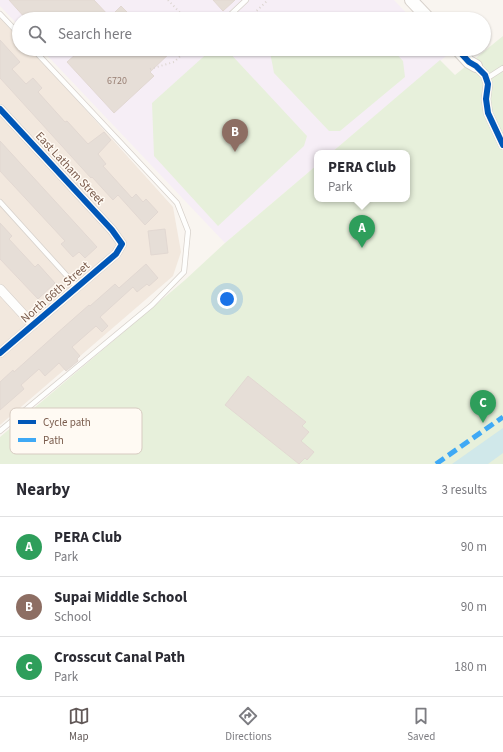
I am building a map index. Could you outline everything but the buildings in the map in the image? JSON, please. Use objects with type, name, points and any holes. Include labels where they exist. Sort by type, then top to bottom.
[{"type":"street","points":[[411,0],[422,12]]},
{"type":"street","points":[[463,56],[485,75],[488,84],[486,99],[488,113],[503,145]]},
{"type":"street","name":"East Latham Street","points":[[0,109],[112,230],[122,244]]},
{"type":"street","name":"North 66th Street","points":[[0,353],[116,254],[122,244]]},
{"type":"street","points":[[0,289],[33,325]]},
{"type":"lane","points":[[233,12],[246,0]]},
{"type":"lane","points":[[0,14],[12,27]]},
{"type":"lane","points":[[28,408],[152,305],[184,272],[188,231],[176,203],[40,56]]},
{"type":"lane","points":[[486,79],[503,68]]},
{"type":"lane","points":[[0,202],[77,287]]},
{"type":"lane","points":[[0,431],[10,423]]},
{"type":"path","points":[[168,0],[179,12]]},
{"type":"path","points":[[255,12],[268,0]]},
{"type":"path","points":[[150,69],[174,62],[180,56]]},
{"type":"shaded area","points":[[0,0],[394,0],[405,12],[12,12],[12,19],[0,6]]},
{"type":"shaded area","points":[[0,15],[12,28],[12,56],[37,56],[173,207],[181,252],[173,276],[20,408],[10,408],[10,416],[0,425]]},
{"type":"shaded area","points":[[48,56],[446,56],[335,150],[314,150],[314,168],[225,243]]},
{"type":"green space","points":[[503,36],[503,464],[0,464],[0,437],[10,429],[10,454],[142,454],[142,408],[34,408],[185,280],[225,243],[314,168],[314,202],[410,202],[410,150],[335,150],[440,60],[455,75],[478,56],[491,56],[491,46]]},
{"type":"green space","points":[[204,56],[233,56],[307,136],[304,146],[218,226],[154,156],[152,103]]},
{"type":"green space","points":[[271,56],[398,56],[403,61],[405,77],[340,131],[329,131],[274,73]]},
{"type":"water","points":[[503,428],[503,453],[488,464],[452,464]]},
{"type":"marked path","points":[[436,464],[503,417]]},
{"type":"cycle path","points":[[463,56],[485,75],[488,84],[486,99],[488,113],[503,145]]},
{"type":"cycle path","points":[[0,109],[112,230],[122,244],[116,254],[0,353]]},
{"type":"place","name":"Supai Middle School","points":[[235,152]]},
{"type":"place","name":"PERA Club","points":[[362,248]]},
{"type":"place","name":"Crosscut Canal Path","points":[[483,423]]}]
